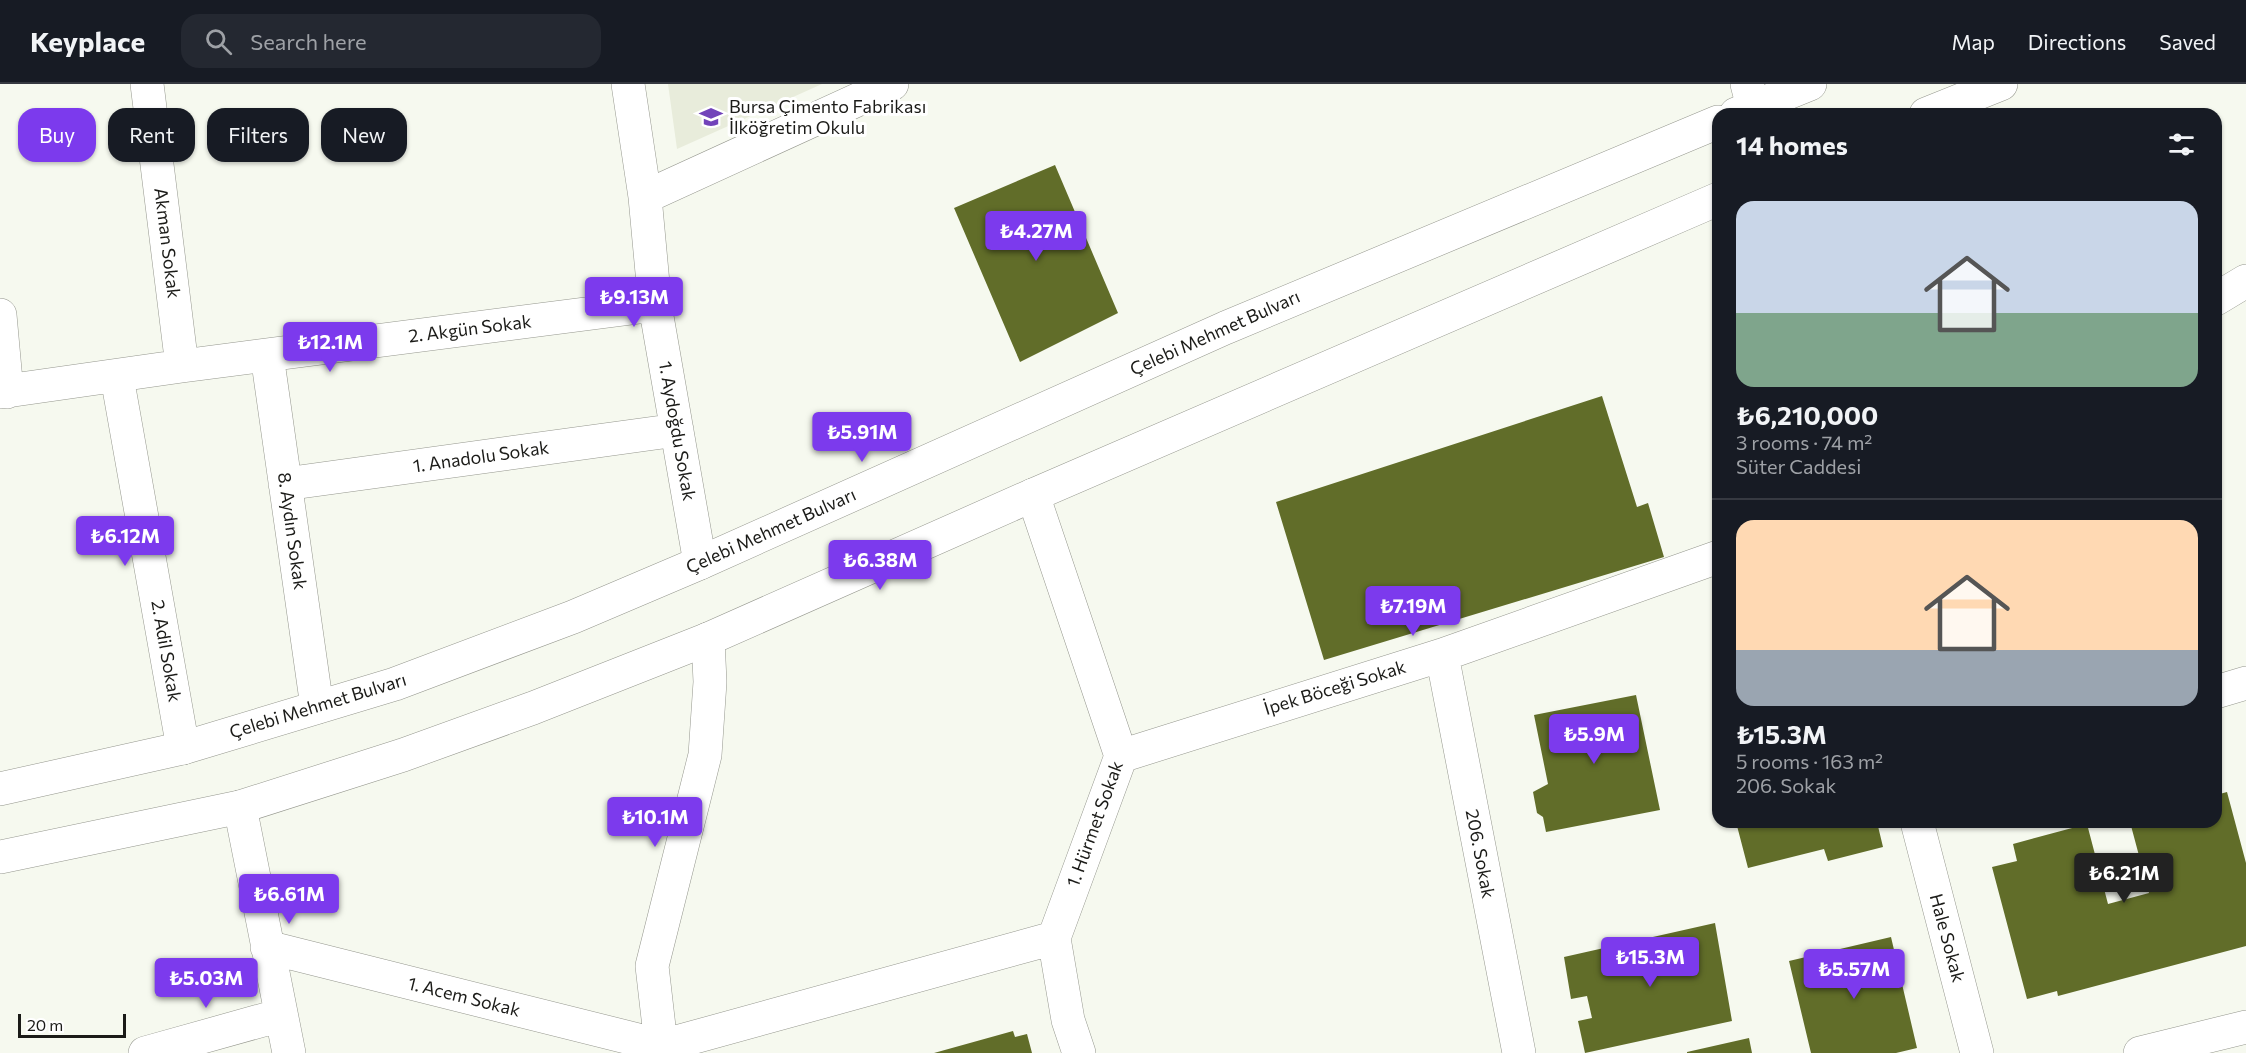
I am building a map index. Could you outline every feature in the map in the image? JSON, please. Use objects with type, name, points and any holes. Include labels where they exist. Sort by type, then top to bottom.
[{"type":"street","name":"Akman Sokak","points":[[147,84],[182,366]]},
{"type":"street","name":"1. Aydoğdu Sokak","points":[[628,84],[645,197],[656,305],[700,563]]},
{"type":"street","points":[[645,197],[892,84]]},
{"type":"street","points":[[1745,102],[1810,84]]},
{"type":"street","points":[[1941,108],[2001,84]]},
{"type":"street","name":"Çelebi Mehmet Bulvarı","points":[[0,789],[183,747],[395,684],[573,617],[700,563],[1225,328],[1712,125]]},
{"type":"street","points":[[0,857],[240,807],[446,740],[533,708],[708,639],[1033,495],[1712,202]]},
{"type":"street","points":[[2222,296],[2246,282]]},
{"type":"street","name":"2. Akgün Sokak","points":[[4,392],[182,366],[656,305]]},
{"type":"street","points":[[0,315],[4,392]]},
{"type":"street","name":"8. Aydın Sokak","points":[[267,355],[317,707]]},
{"type":"street","name":"2. Adil Sokak","points":[[117,377],[183,747]]},
{"type":"street","name":"1. Anadolu Sokak","points":[[285,484],[677,430]]},
{"type":"street","name":"1. Hürmet Sokak","points":[[1033,495],[1121,756],[1054,938],[1068,1020],[1078,1053]]},
{"type":"street","name":"İpek Böceği Sokak","points":[[1121,756],[1442,655],[1712,559]]},
{"type":"street","points":[[708,639],[710,682],[705,755],[652,966],[662,1050],[1054,938]]},
{"type":"street","name":"206. Sokak","points":[[1442,655],[1519,1053]]},
{"type":"street","points":[[2222,690],[2246,683]]},
{"type":"street","points":[[240,807],[289,1053]]},
{"type":"street","name":"Hale Sokak","points":[[1919,828],[1977,1053]]},
{"type":"street","name":"1. Acem Sokak","points":[[267,947],[662,1050]]},
{"type":"street","points":[[145,1053],[281,1015]]},
{"type":"street","points":[[2140,1053],[2246,1027]]},
{"type":"shaded area","name":"Bursa Çimento Fabrikası İlköğretim Okulu","points":[[668,84],[822,84],[677,149]]},
{"type":"building","points":[[1055,165],[1118,313],[1020,362],[954,208]]},
{"type":"building","points":[[1602,396],[1637,507],[1648,503],[1664,557],[1324,660],[1276,502]]},
{"type":"building","points":[[1636,695],[1660,810],[1546,832],[1543,817],[1537,813],[1533,792],[1548,784],[1534,715]]},
{"type":"building","points":[[2227,792],[2246,863],[2246,946],[2058,996],[2057,991],[2027,999],[1992,867],[2017,861],[2013,844],[2072,828],[2088,828],[2108,904],[2149,893],[2132,828],[2222,828],[2222,793]]},
{"type":"building","points":[[1738,828],[1878,828],[1883,847],[1828,861],[1824,849],[1748,868]]},
{"type":"building","points":[[1715,923],[1732,1021],[1585,1053],[1578,1021],[1592,1018],[1587,996],[1571,999],[1564,957]]},
{"type":"building","points":[[1891,937],[1917,1048],[1896,1053],[1811,1053],[1789,961]]},
{"type":"building","points":[[1013,1031],[1015,1037],[1027,1034],[1032,1053],[934,1053]]},
{"type":"building","points":[[1749,1038],[1752,1053],[1687,1053],[1687,1052]]},
{"type":"place","name":"Bursa Çimento Fabrikası İlköğretim Okulu","points":[[711,117]]}]
